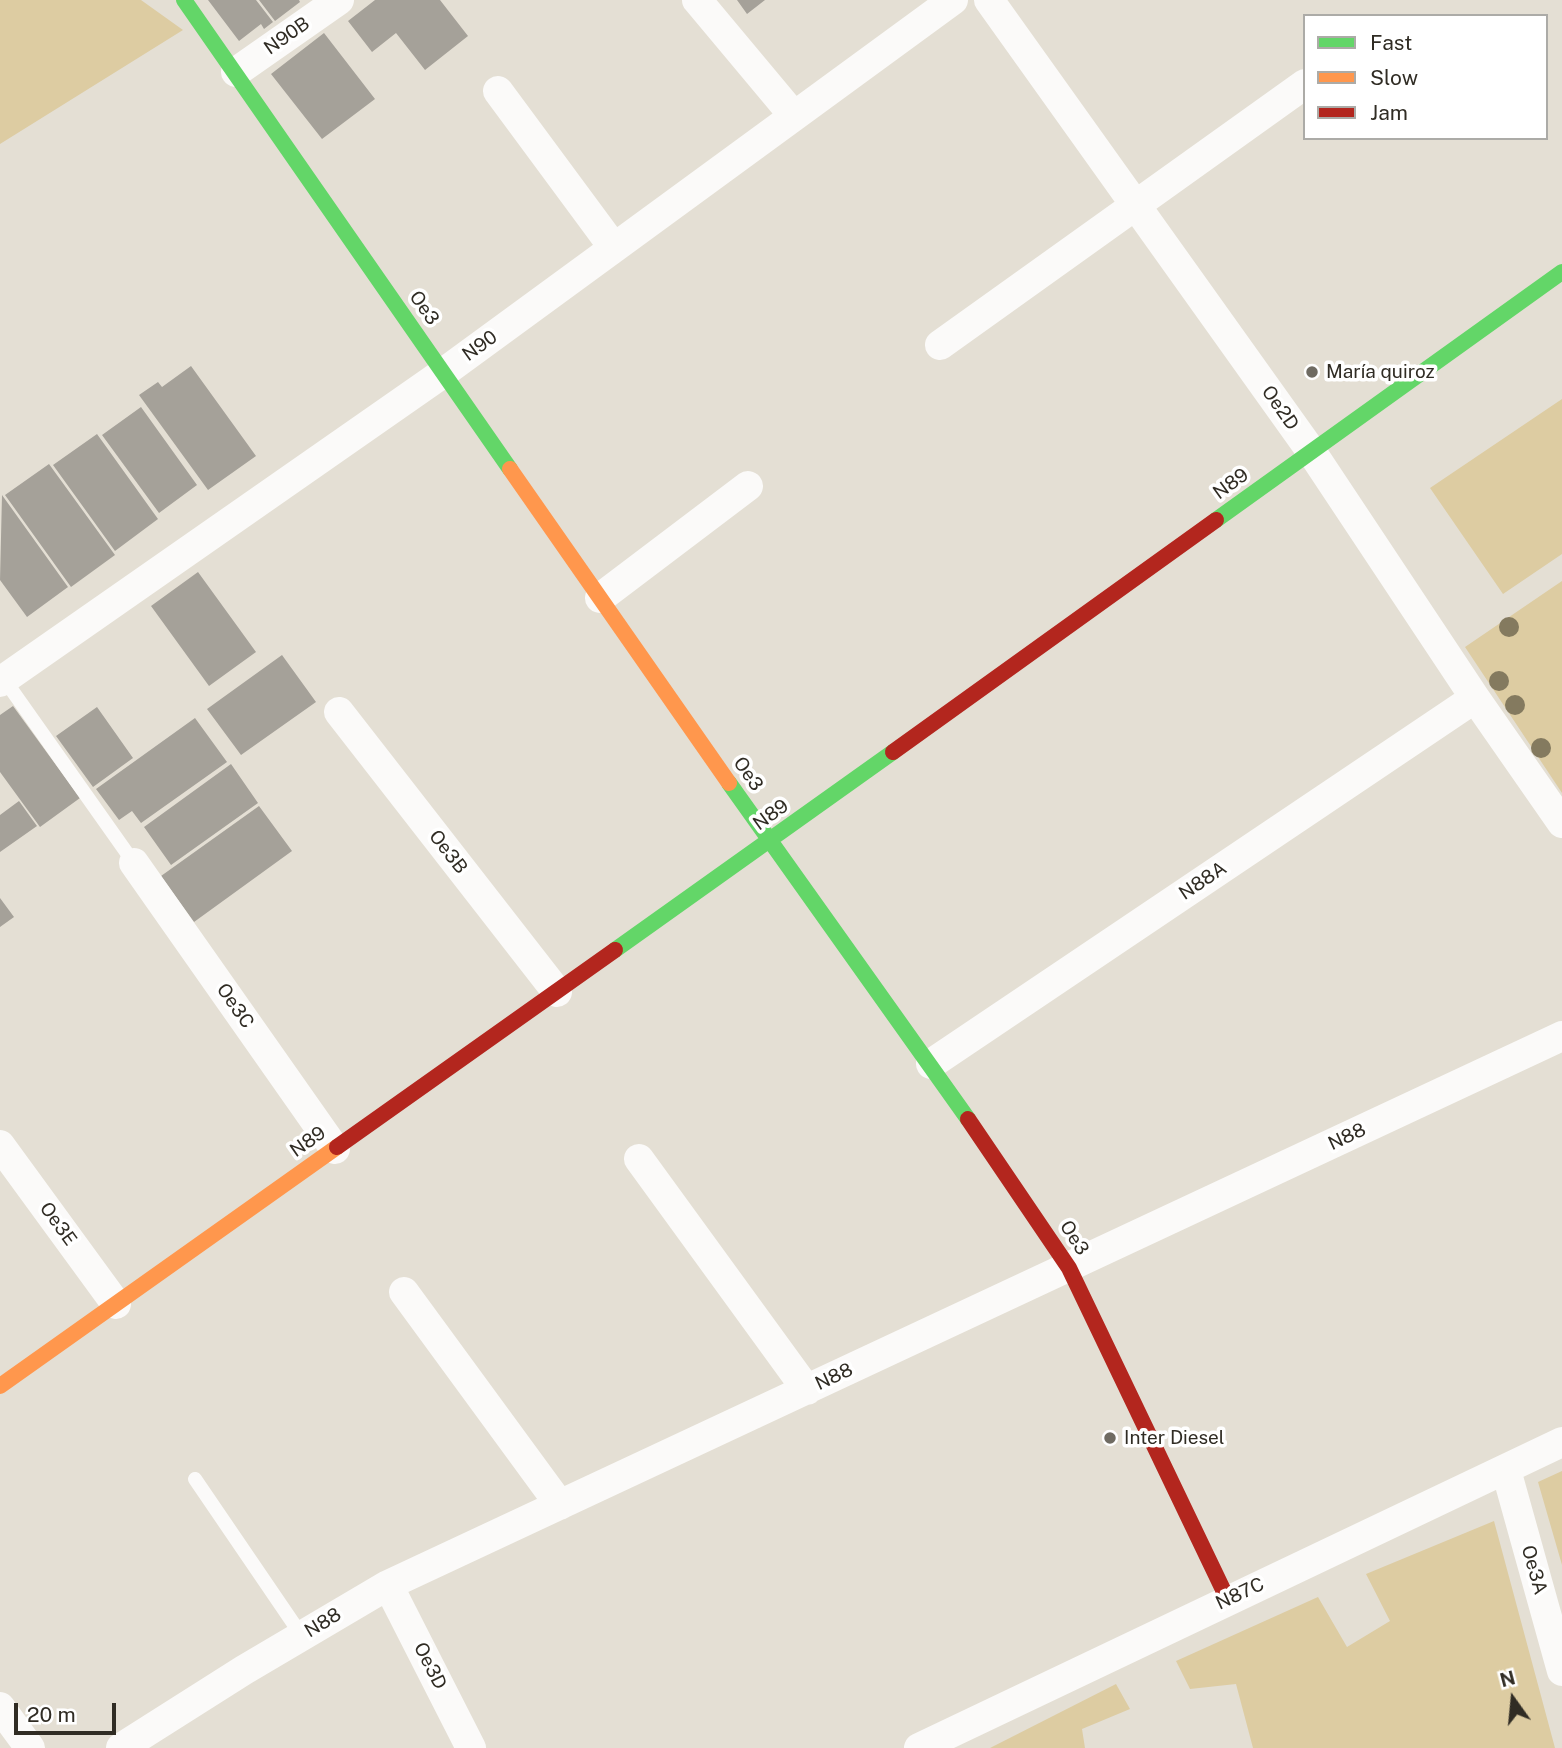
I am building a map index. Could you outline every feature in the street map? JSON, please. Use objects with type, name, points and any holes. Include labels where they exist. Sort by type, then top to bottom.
[{"type":"street","name":"Oe3","points":[[184,0],[769,841],[931,1064],[1069,1268],[1228,1600]]},
{"type":"street","name":"N90B","points":[[236,72],[339,0]]},
{"type":"street","points":[[697,0],[794,116]]},
{"type":"street","name":"N90","points":[[2,680],[443,373],[953,0]]},
{"type":"street","name":"Oe2D","points":[[989,0],[1311,452],[1562,823]]},
{"type":"street","points":[[940,345],[1303,85]]},
{"type":"street","points":[[498,91],[614,248]]},
{"type":"street","name":"N89","points":[[0,1387],[769,841],[1562,272]]},
{"type":"street","points":[[600,597],[748,486]]},
{"type":"street","name":"N88A","points":[[931,1064],[1475,698]]},
{"type":"street","name":"Oe3B","points":[[339,712],[557,992]]},
{"type":"street","name":"Oe3C","points":[[134,863],[335,1149]]},
{"type":"street","name":"N88","points":[[121,1748],[388,1585],[1562,1036]]},
{"type":"street","name":"Oe3E","points":[[0,1145],[116,1304]]},
{"type":"street","points":[[639,1159],[807,1390]]},
{"type":"street","points":[[404,1292],[560,1505]]},
{"type":"street","name":"N87C","points":[[919,1748],[1562,1442]]},
{"type":"street","name":"Oe3A","points":[[1506,1470],[1562,1671]]},
{"type":"street","name":"Oe3D","points":[[388,1585],[471,1748]]},
{"type":"street","points":[[0,1707],[30,1748]]},
{"type":"lane","points":[[2,680],[134,863]]},
{"type":"lane","points":[[195,1479],[302,1636]]},
{"type":"shaded area","points":[[0,0],[141,0],[183,30],[0,144]]},
{"type":"shaded area","points":[[1562,399],[1562,554],[1503,594],[1430,488]]},
{"type":"shaded area","points":[[1562,581],[1562,793],[1465,647]]},
{"type":"shaded area","points":[[1562,1471],[1562,1565],[1538,1482]]},
{"type":"shaded area","points":[[1494,1521],[1555,1748],[1253,1748],[1236,1684],[1190,1689],[1176,1661],[1318,1597],[1347,1647],[1390,1621],[1366,1574]]},
{"type":"shaded area","points":[[1116,1684],[1130,1709],[1082,1729],[1085,1748],[990,1748]]},
{"type":"building","points":[[208,0],[256,0],[273,22],[264,29],[261,24],[239,41]]},
{"type":"building","points":[[259,0],[299,0],[300,2],[275,21]]},
{"type":"building","points":[[375,0],[440,0],[468,36],[425,70],[396,33],[372,52],[348,21]]},
{"type":"building","points":[[737,0],[765,0],[747,14]]},
{"type":"building","points":[[324,33],[375,99],[322,139],[271,74]]},
{"type":"building","points":[[191,366],[256,456],[208,490],[139,395],[158,382],[162,387]]},
{"type":"building","points":[[141,407],[197,485],[159,513],[102,435]]},
{"type":"building","points":[[97,434],[158,519],[115,551],[53,465]]},
{"type":"building","points":[[49,464],[115,555],[71,587],[5,495]]},
{"type":"building","points":[[2,495],[68,587],[27,617],[0,580]]},
{"type":"building","points":[[198,572],[256,652],[209,686],[151,606]]},
{"type":"building","points":[[282,655],[316,702],[241,755],[207,709]]},
{"type":"building","points":[[13,706],[80,798],[40,827],[0,772],[0,715]]},
{"type":"building","points":[[97,707],[133,758],[93,787],[56,736]]},
{"type":"building","points":[[195,718],[227,762],[141,823],[132,811],[119,820],[96,789]]},
{"type":"building","points":[[231,764],[258,803],[171,865],[144,827]]},
{"type":"building","points":[[19,801],[37,826],[0,852],[0,815]]},
{"type":"building","points":[[259,806],[292,851],[194,922],[161,876]]},
{"type":"building","points":[[0,898],[14,917],[0,927]]},
{"type":"traffic: fast","points":[[184,0],[510,469]]},
{"type":"traffic: fast","points":[[1216,520],[1562,272]]},
{"type":"traffic: fast","points":[[615,950],[893,752]]},
{"type":"traffic: fast","points":[[729,783],[968,1119]]},
{"type":"traffic: slow","points":[[510,469],[729,783]]},
{"type":"traffic: slow","points":[[0,1386],[337,1147]]},
{"type":"traffic: jam","points":[[893,752],[1216,520]]},
{"type":"traffic: jam","points":[[337,1147],[615,950]]},
{"type":"traffic: jam","points":[[968,1119],[1069,1268],[1228,1600]]},
{"type":"place","name":"María quiroz","points":[[1312,372]]},
{"type":"place","name":"Inter Diesel","points":[[1110,1438]]}]
